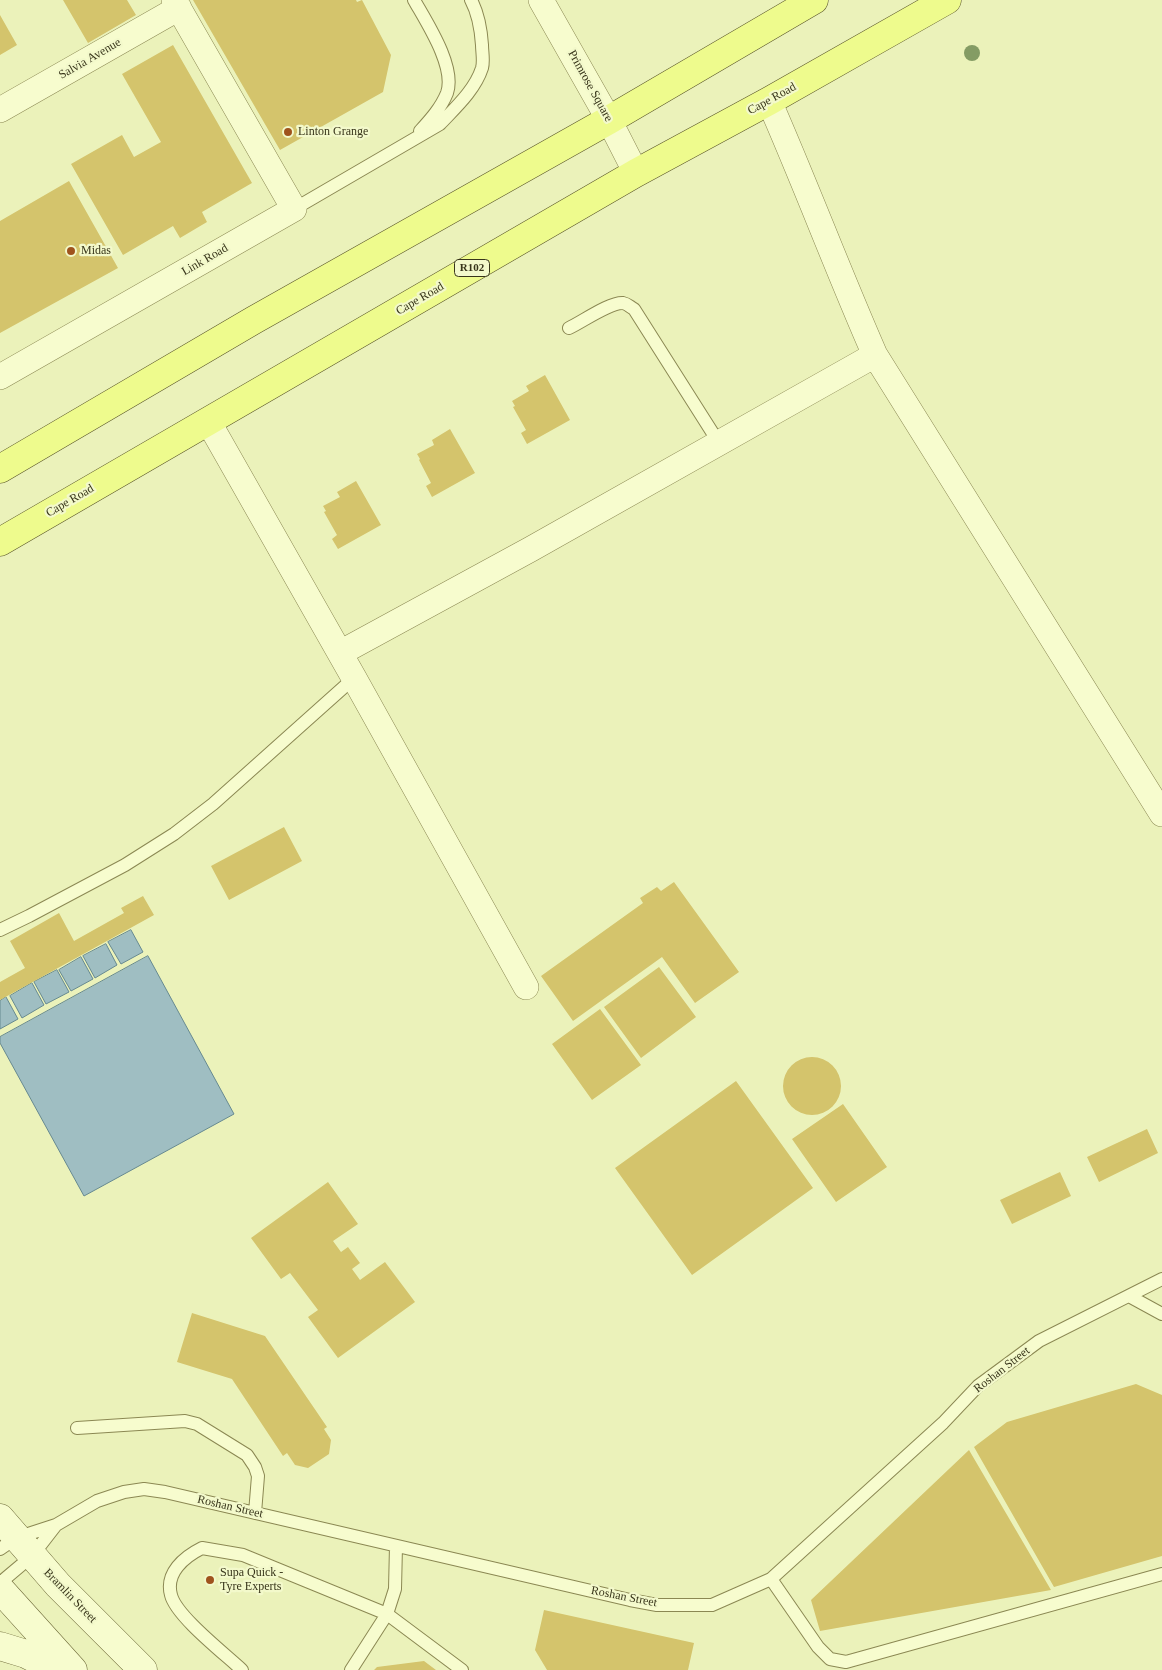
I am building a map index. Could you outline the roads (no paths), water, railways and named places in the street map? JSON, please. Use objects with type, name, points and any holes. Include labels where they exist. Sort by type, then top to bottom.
[{"type":"main road","points":[[0,469],[254,320],[609,120],[814,0]]},
{"type":"main road","name":"Cape Road","points":[[0,542],[636,173],[769,101],[946,0]]},
{"type":"main road","name":"Bramlin Street","points":[[12,1540],[143,1670]]},
{"type":"main road","points":[[0,1588],[73,1670]]},
{"type":"main road","points":[[0,1646],[26,1654],[57,1670]]},
{"type":"street","name":"Primrose Square","points":[[541,0],[609,120],[636,173]]},
{"type":"street","points":[[177,4],[294,210]]},
{"type":"street","name":"Salvia Avenue","points":[[0,110],[177,4]]},
{"type":"street","points":[[769,101],[799,168],[844,284],[875,355],[1162,814]]},
{"type":"street","name":"Link Road","points":[[0,377],[294,210]]},
{"type":"street","points":[[340,654],[531,549],[875,355]]},
{"type":"street","points":[[208,422],[354,678],[526,987]]},
{"type":"lane","name":"Link Road","points":[[410,142],[434,115],[443,101],[447,92],[448,75],[440,48],[414,0]]},
{"type":"lane","name":"Link Road","points":[[294,210],[440,124],[458,105],[474,85],[482,67],[482,35],[471,0]]},
{"type":"lane","points":[[569,328],[610,306],[622,303],[634,309],[719,443]]},
{"type":"lane","points":[[0,930],[125,864],[174,834],[212,804],[354,678]]},
{"type":"lane","name":"Roshan Street","points":[[12,1540],[56,1526],[97,1501],[124,1492],[144,1489],[165,1492],[657,1605],[712,1606],[771,1579],[943,1424],[978,1386],[1039,1341],[1162,1279]]},
{"type":"lane","points":[[1129,1296],[1162,1314]]},
{"type":"lane","points":[[77,1428],[185,1421],[197,1424],[247,1455],[251,1461],[258,1476],[254,1513]]},
{"type":"lane","name":"Roshan Street","points":[[12,1540],[56,1526]]},
{"type":"lane","points":[[0,1583],[12,1540]]},
{"type":"lane","points":[[351,1670],[387,1614],[395,1589],[396,1546]]},
{"type":"lane","points":[[242,1670],[186,1619],[171,1596],[170,1582],[178,1564],[202,1548],[243,1555],[387,1614],[462,1670]]},
{"type":"lane","points":[[771,1579],[818,1647],[830,1659],[846,1662],[1162,1574]]},
{"type":"water","points":[[131,930],[143,952],[121,964],[108,942]]},
{"type":"water","points":[[106,944],[117,965],[95,978],[83,956]]},
{"type":"water","points":[[148,956],[234,1114],[84,1196],[0,1043],[0,1037]]},
{"type":"water","points":[[81,957],[93,979],[71,991],[59,970]]},
{"type":"water","points":[[57,970],[69,992],[46,1004],[34,982]]},
{"type":"water","points":[[32,983],[44,1005],[22,1018],[10,996]]},
{"type":"water","points":[[6,997],[18,1019],[0,1029],[0,1001]]},
{"type":"place","name":"Linton Grange","points":[[288,132]]},
{"type":"place","name":"Midas","points":[[71,251]]},
{"type":"place","name":"Supa Quick - Tyre Experts","points":[[210,1580]]}]
